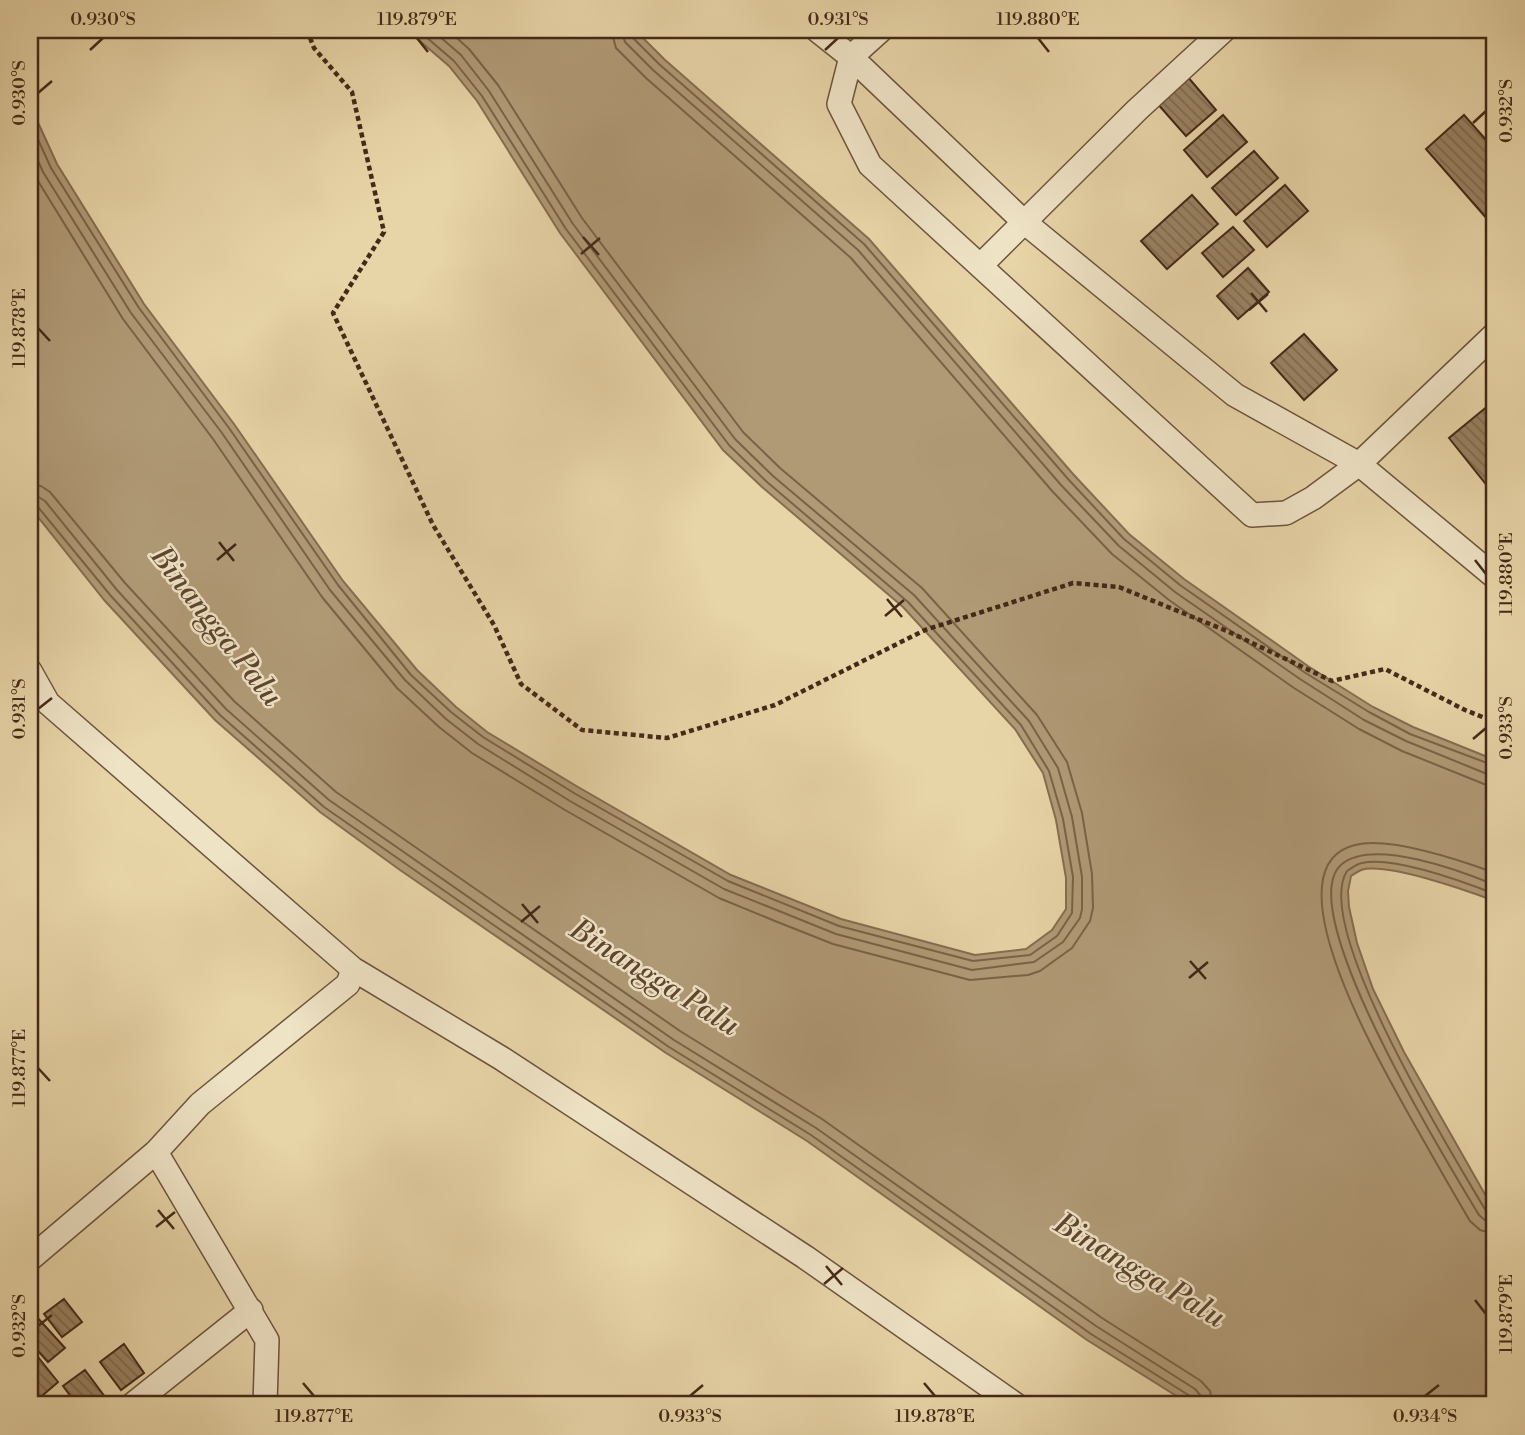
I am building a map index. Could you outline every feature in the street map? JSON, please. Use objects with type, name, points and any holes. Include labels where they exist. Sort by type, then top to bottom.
[{"type":"street","points":[[817,30],[851,57],[1023,221],[1235,395],[1359,464],[1495,578]]},
{"type":"street","points":[[881,30],[851,57],[839,104],[870,165],[1252,515],[1286,513],[1313,498],[1359,464],[1495,334]]},
{"type":"street","points":[[981,265],[1023,221],[1224,30]]},
{"type":"street","points":[[30,671],[48,703],[353,969],[500,1058],[805,1256],[1016,1405]]},
{"type":"street","points":[[30,1259],[156,1152],[201,1104],[348,984],[353,969]]},
{"type":"street","points":[[156,1152],[267,1340],[265,1405]]},
{"type":"street","points":[[132,1405],[251,1310]]},
{"type":"path","points":[[307,30],[314,48],[352,92],[384,232],[332,313],[433,525],[494,625],[521,684],[582,730],[667,738],[775,705],[925,630],[1073,583],[1119,587],[1227,631],[1332,681],[1385,669],[1465,710],[1495,722]]},
{"type":"water","name":"Binangga Palu","points":[[407,30],[635,30],[664,59],[869,239],[1073,474],[1129,534],[1184,579],[1308,666],[1373,707],[1413,727],[1495,760],[1495,901],[1428,879],[1389,870],[1361,870],[1351,876],[1348,891],[1357,943],[1373,989],[1404,1052],[1495,1212],[1495,1405],[1191,1405],[1087,1340],[807,1141],[666,1053],[320,812],[215,720],[105,601],[30,507],[30,105],[57,164],[144,304],[234,424],[343,581],[417,670],[456,707],[487,732],[731,875],[841,919],[975,955],[1026,949],[1052,930],[1066,909],[1066,878],[1056,820],[1043,773],[1015,729],[903,607],[762,487],[723,450],[560,233],[477,101],[449,66]]},
{"type":"building","points":[[1187,76],[1216,110],[1186,136],[1156,102]]},
{"type":"building","points":[[1223,115],[1247,142],[1207,177],[1184,150]]},
{"type":"building","points":[[1464,115],[1495,150],[1495,228],[1426,149]]},
{"type":"building","points":[[1254,151],[1278,178],[1236,215],[1212,188]]},
{"type":"building","points":[[1285,185],[1308,211],[1267,247],[1244,221]]},
{"type":"building","points":[[1192,195],[1218,224],[1167,269],[1141,241]]},
{"type":"building","points":[[1233,227],[1254,250],[1223,277],[1202,253]]},
{"type":"building","points":[[1248,268],[1269,292],[1238,319],[1217,296]]},
{"type":"building","points":[[1304,334],[1337,370],[1304,400],[1271,363]]},
{"type":"building","points":[[1495,400],[1495,483],[1489,488],[1449,438]]},
{"type":"building","points":[[64,1299],[82,1322],[62,1337],[44,1314]]},
{"type":"building","points":[[35,1315],[65,1348],[48,1362],[30,1342],[30,1319]]},
{"type":"building","points":[[124,1344],[144,1373],[121,1390],[100,1362]]},
{"type":"building","points":[[30,1347],[58,1382],[36,1401],[30,1393]]},
{"type":"building","points":[[85,1370],[111,1405],[77,1405],[63,1386]]}]
